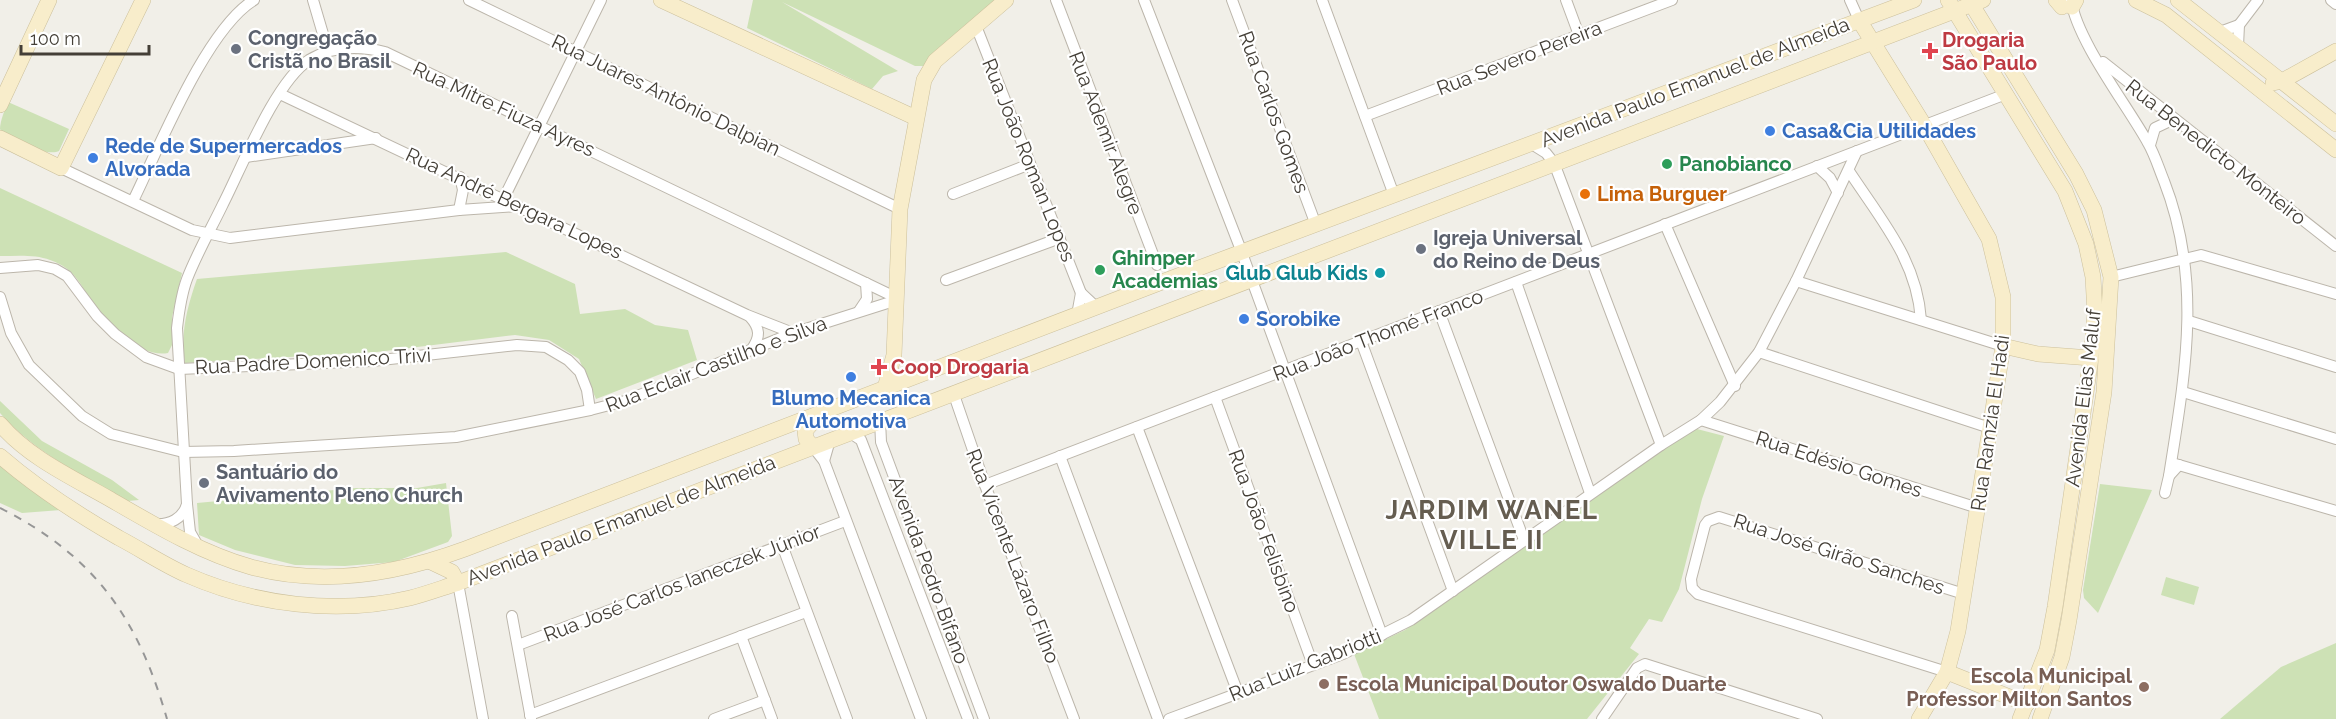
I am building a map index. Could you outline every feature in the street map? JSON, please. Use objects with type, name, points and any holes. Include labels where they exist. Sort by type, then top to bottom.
[{"type":"main road","points":[[0,105],[3,94],[49,0]]},
{"type":"main road","points":[[0,138],[61,168],[143,0]]},
{"type":"main road","points":[[661,0],[916,118]]},
{"type":"main road","points":[[889,107],[899,107],[910,101],[935,61],[1006,0]]},
{"type":"main road","name":"Avenida Paulo Emanuel de Almeida","points":[[0,424],[27,450],[154,524],[198,546],[251,567],[293,575],[343,577],[392,572],[431,562],[1175,277],[1914,0]]},
{"type":"main road","points":[[2136,0],[2166,15],[2336,150]]},
{"type":"main road","points":[[2178,0],[2336,124]]},
{"type":"main road","name":"Avenida Paulo Emanuel de Almeida","points":[[0,456],[26,478],[78,514],[187,575],[232,591],[313,606],[365,604],[409,598],[458,583],[1873,42],[1952,6],[1975,2]]},
{"type":"main road","name":"Avenida Elias Maluf","points":[[1975,2],[2094,210],[2111,278],[2110,333],[2047,650],[2020,719]]},
{"type":"main road","name":"Avenida Elias Maluf","points":[[1952,6],[2065,191],[2086,244],[2093,277],[2095,314],[2091,358],[2090,426],[2062,657],[2040,719]]},
{"type":"main road","name":"Avenida Paulo Emanuel de Almeida","points":[[1860,20],[1873,42]]},
{"type":"main road","name":"Rua Ramzia El Hadi","points":[[1873,42],[1924,125],[1989,239],[2003,297],[2003,346],[1964,594],[1947,672],[1919,719]]},
{"type":"main road","points":[[2227,63],[2265,82],[2282,81],[2336,51]]},
{"type":"main road","points":[[2308,67],[2302,89],[2309,103]]},
{"type":"main road","points":[[885,388],[894,355],[901,204],[924,80]]},
{"type":"main road","points":[[2003,346],[2038,354],[2091,358]]},
{"type":"main road","points":[[894,355],[901,372],[916,376]]},
{"type":"main road","points":[[813,447],[805,436],[808,426],[847,409],[868,395]]},
{"type":"main road","points":[[431,562],[453,572],[458,583]]},
{"type":"main road","points":[[1947,672],[2027,704]]},
{"type":"street","points":[[133,201],[198,70],[226,24],[254,0]]},
{"type":"street","points":[[313,0],[328,51]]},
{"type":"street","name":"Rua Juares Antônio Dalpian","points":[[469,0],[862,189],[901,204]]},
{"type":"street","points":[[489,207],[499,204],[505,198],[574,51],[601,0]]},
{"type":"street","name":"Rua Ademir Alegre","points":[[1056,0],[1157,266],[1156,285]]},
{"type":"street","points":[[1144,0],[1242,252],[1382,635]]},
{"type":"street","name":"Rua Carlos Gomes","points":[[1232,0],[1316,225]]},
{"type":"street","points":[[1322,0],[1394,195]]},
{"type":"street","points":[[1566,0],[1579,35]]},
{"type":"street","name":"Rua Severo Pereira","points":[[1365,116],[1672,0]]},
{"type":"street","points":[[1850,0],[1860,20]]},
{"type":"street","points":[[2220,32],[2239,25],[2258,0]]},
{"type":"street","points":[[2331,0],[2336,4]]},
{"type":"street","points":[[2066,2],[2079,29],[2150,146],[2175,208],[2185,258],[2190,321],[2175,464],[2165,493]]},
{"type":"street","points":[[2238,46],[2239,25]]},
{"type":"street","name":"Rua João Roman Lopes","points":[[976,26],[1081,293],[1097,308]]},
{"type":"street","name":"Rua Mitre Fiuza Ayres","points":[[198,546],[189,532],[183,452],[179,369],[180,306],[188,278],[208,235],[255,138],[280,93],[297,70],[328,51],[369,48],[385,52],[897,299]]},
{"type":"street","name":"Rua Benedicto Monteiro","points":[[2096,57],[2336,245]]},
{"type":"street","name":"Rua André Bergara Lopes","points":[[280,93],[522,206],[747,315],[794,333]]},
{"type":"street","name":"Rua João Thomé Franco","points":[[985,485],[2006,93]]},
{"type":"street","points":[[2150,146],[2155,128],[2174,119]]},
{"type":"street","points":[[255,138],[280,152]]},
{"type":"street","points":[[246,157],[376,138]]},
{"type":"street","name":"Avenida Paulo Emanuel de Almeida","points":[[1530,144],[1546,153],[1554,163]]},
{"type":"street","name":"Rua Luiz Gabriotti","points":[[1169,719],[1313,665],[1411,620],[1590,493],[1701,420],[1735,386],[1759,352],[1796,281],[1857,151]]},
{"type":"street","points":[[1554,163],[1661,446]]},
{"type":"street","points":[[953,194],[1030,164]]},
{"type":"street","points":[[1817,166],[1830,178],[1838,193]]},
{"type":"street","points":[[61,168],[208,235],[241,237],[459,210],[522,206]]},
{"type":"street","points":[[1849,171],[1906,258],[1919,297],[1921,320]]},
{"type":"street","points":[[459,210],[463,190],[460,177]]},
{"type":"street","points":[[886,196],[901,190],[904,182]]},
{"type":"street","name":"Rua Juares Antônio Dalpian","points":[[862,189],[886,196],[901,204]]},
{"type":"street","points":[[1665,224],[1735,386]]},
{"type":"street","points":[[946,280],[1060,238]]},
{"type":"street","points":[[2111,278],[2185,258],[2209,255],[2336,294]]},
{"type":"street","name":"Rua Padre Domenico Trivi","points":[[0,268],[38,265],[55,269],[67,276],[97,316],[115,334],[146,357],[179,369],[372,361],[518,345],[546,347],[568,360],[580,372],[587,390],[590,410]]},
{"type":"street","points":[[1157,266],[1175,277]]},
{"type":"street","points":[[859,311],[867,299],[866,283],[878,284],[891,281],[898,268]]},
{"type":"street","points":[[1796,281],[2003,346]]},
{"type":"street","points":[[1515,282],[1590,493]]},
{"type":"street","points":[[1077,315],[1081,293]]},
{"type":"street","name":"Rua Eclair Castilho e Silva","points":[[0,297],[11,333],[29,365],[75,410],[111,434],[183,452],[456,437],[590,410],[625,401],[794,333],[897,299]]},
{"type":"street","name":"Rua Eclair Castilho e Silva","points":[[859,311],[874,309],[888,313],[896,325]]},
{"type":"street","points":[[1439,311],[1524,540]]},
{"type":"street","name":"Rua André Bergara Lopes","points":[[747,315],[773,341]]},
{"type":"street","points":[[2190,321],[2336,367]]},
{"type":"street","points":[[773,341],[781,334],[776,326]]},
{"type":"street","points":[[751,350],[757,339],[758,327]]},
{"type":"street","points":[[1361,341],[1453,591]]},
{"type":"street","points":[[1759,352],[1990,428]]},
{"type":"street","name":"Rua Vicente Lázaro Filho","points":[[953,392],[985,485],[1074,719]]},
{"type":"street","points":[[2183,392],[2336,439]]},
{"type":"street","name":"Rua João Felisbino","points":[[1215,397],[1313,665]]},
{"type":"street","name":"Avenida Pedro Bifano","points":[[880,420],[881,442],[984,719]]},
{"type":"street","name":"Rua Edésio Gomes","points":[[1701,420],[1978,508]]},
{"type":"street","points":[[1137,427],[1238,693]]},
{"type":"street","name":"Avenida Pedro Bifano","points":[[849,432],[861,440],[968,719]]},
{"type":"street","points":[[824,461],[830,440]]},
{"type":"street","points":[[813,447],[824,461],[921,719]]},
{"type":"street","points":[[1060,456],[1158,719]]},
{"type":"street","points":[[2175,464],[2336,512]]},
{"type":"street","points":[[886,502],[901,496]]},
{"type":"street","points":[[154,524],[176,519],[184,512],[187,504]]},
{"type":"street","name":"Rua José Girão Sanches","points":[[1947,672],[1698,594],[1692,588],[1691,579],[1706,525],[1713,518],[1724,517],[1964,594]]},
{"type":"street","name":"Rua José Carlos Ianeczek Júnior","points":[[518,645],[845,521]]},
{"type":"street","points":[[782,546],[847,719]]},
{"type":"street","points":[[458,583],[483,719]]},
{"type":"street","points":[[512,616],[530,717],[806,612]]},
{"type":"street","points":[[741,636],[772,719]]},
{"type":"street","points":[[1602,719],[1637,668],[1645,664],[1817,719]]},
{"type":"street","points":[[714,719],[765,700]]},
{"type":"green space","points":[[753,0],[996,0],[925,66],[915,66],[782,2],[898,71],[883,76],[872,89],[747,28]]},
{"type":"green space","points":[[8,102],[69,129],[59,151],[37,150],[18,143],[4,134],[0,126]]},
{"type":"green space","points":[[0,188],[182,273],[172,317],[172,345],[168,353],[147,350],[126,338],[100,313],[81,284],[66,268],[38,257],[0,256]]},
{"type":"green space","points":[[506,252],[575,284],[580,314],[625,309],[655,325],[688,330],[697,360],[596,399],[579,359],[549,340],[515,335],[377,352],[185,363],[183,342],[185,321],[197,279]]},
{"type":"green space","points":[[0,401],[42,441],[112,480],[139,500],[128,501],[77,472],[28,440],[0,413]]},
{"type":"green space","points":[[1697,429],[1724,436],[1702,499],[1679,589],[1662,622],[1649,619],[1630,648],[1639,654],[1587,719],[1379,719],[1354,654],[1405,630],[1687,432]]},
{"type":"green space","points":[[0,464],[61,510],[22,513],[0,503]]},
{"type":"green space","points":[[446,483],[452,536],[448,542],[394,562],[345,566],[295,565],[235,550],[199,535],[197,503],[356,488],[417,488]]},
{"type":"green space","points":[[2100,484],[2152,490],[2098,613],[2084,598],[2083,590]]},
{"type":"green space","points":[[2166,577],[2199,587],[2194,605],[2161,595]]},
{"type":"green space","points":[[2336,643],[2336,719],[2220,719],[2281,667]]},
{"type":"railway","points":[[0,508],[62,547],[87,569],[108,594],[142,650],[167,719]]},
{"type":"place","name":"Congregação Cristã no Brasil","points":[[236,49]]},
{"type":"place","name":"Drogaria São Paulo","points":[[1930,51]]},
{"type":"place","name":"Casa&Cia Utilidades","points":[[1770,131]]},
{"type":"place","name":"Rede de Supermercados Alvorada","points":[[93,158]]},
{"type":"place","name":"Panobianco","points":[[1667,164]]},
{"type":"place","name":"Lima Burguer","points":[[1585,194]]},
{"type":"place","name":"Igreja Universal do Reino de Deus","points":[[1421,249]]},
{"type":"place","name":"Ghimper Academias","points":[[1100,270]]},
{"type":"place","name":"Glub Glub Kids","points":[[1380,273]]},
{"type":"place","name":"Sorobike","points":[[1244,319]]},
{"type":"place","name":"Coop Drogaria","points":[[879,367]]},
{"type":"place","name":"Blumo Mecanica Automotiva","points":[[851,377]]},
{"type":"place","name":"Santuário do Avivamento Pleno Church","points":[[204,483]]},
{"type":"place","name":"Escola Municipal Doutor Oswaldo Duarte","points":[[1324,684]]},
{"type":"place","name":"Escola Municipal Professor Milton Santos","points":[[2144,687]]},
{"type":"district","name":"JARDIM WANEL VILLE II","points":[[1492,525]]}]
